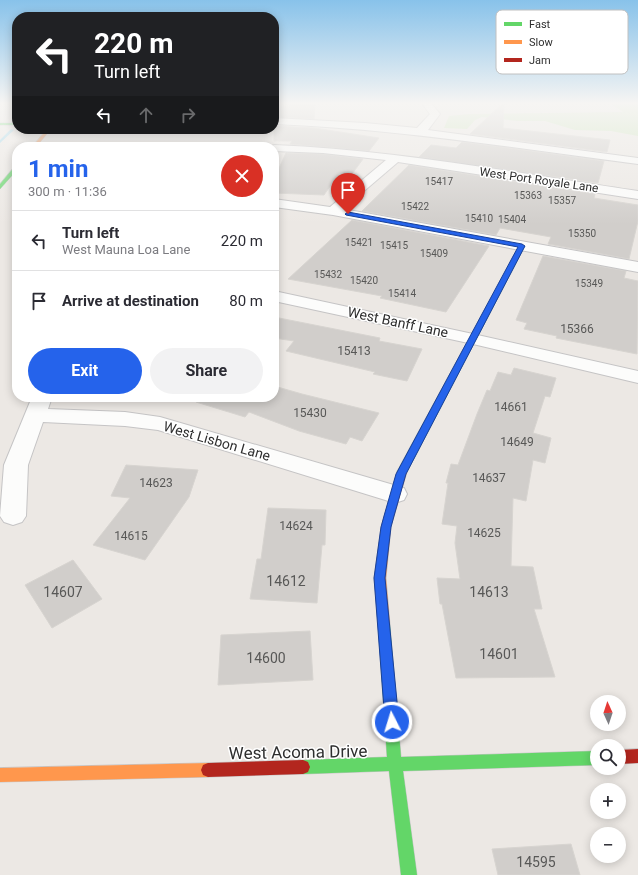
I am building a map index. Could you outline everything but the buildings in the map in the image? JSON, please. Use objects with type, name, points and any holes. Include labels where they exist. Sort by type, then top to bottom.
[{"type":"street","points":[[493,143],[632,163]]},
{"type":"street","name":"West Port Royale Lane","points":[[279,148],[323,150],[396,158],[622,187],[638,195]]},
{"type":"street","points":[[333,211],[396,158]]},
{"type":"street","points":[[0,187],[12,173]]},
{"type":"street","points":[[279,204],[333,211],[638,267]]},
{"type":"street","points":[[409,875],[395,765],[380,578],[386,527],[401,474],[522,246]]},
{"type":"street","name":"West Banff Lane","points":[[279,297],[473,339],[638,377]]},
{"type":"street","points":[[13,516],[16,465],[38,406]]},
{"type":"street","name":"West Lisbon Lane","points":[[38,406],[160,424],[395,494]]},
{"type":"street","points":[[626,757],[638,756]]},
{"type":"street","name":"West Acoma Drive","points":[[0,775],[395,765],[590,758]]},
{"type":"traffic: fast","points":[[0,187],[12,173]]},
{"type":"traffic: fast","points":[[402,472],[522,246]]},
{"type":"traffic: fast","points":[[384,625],[395,765],[409,875]]},
{"type":"traffic: fast","points":[[303,767],[590,758]]},
{"type":"traffic: slow","points":[[384,625],[380,578],[386,527],[402,472]]},
{"type":"traffic: slow","points":[[0,775],[208,770]]},
{"type":"traffic: jam","points":[[626,757],[638,756]]},
{"type":"traffic: jam","points":[[208,770],[303,767]]},
{"type":"route","points":[[348,214],[522,246],[401,474],[389,516],[386,527],[380,578],[392,722]]}]
